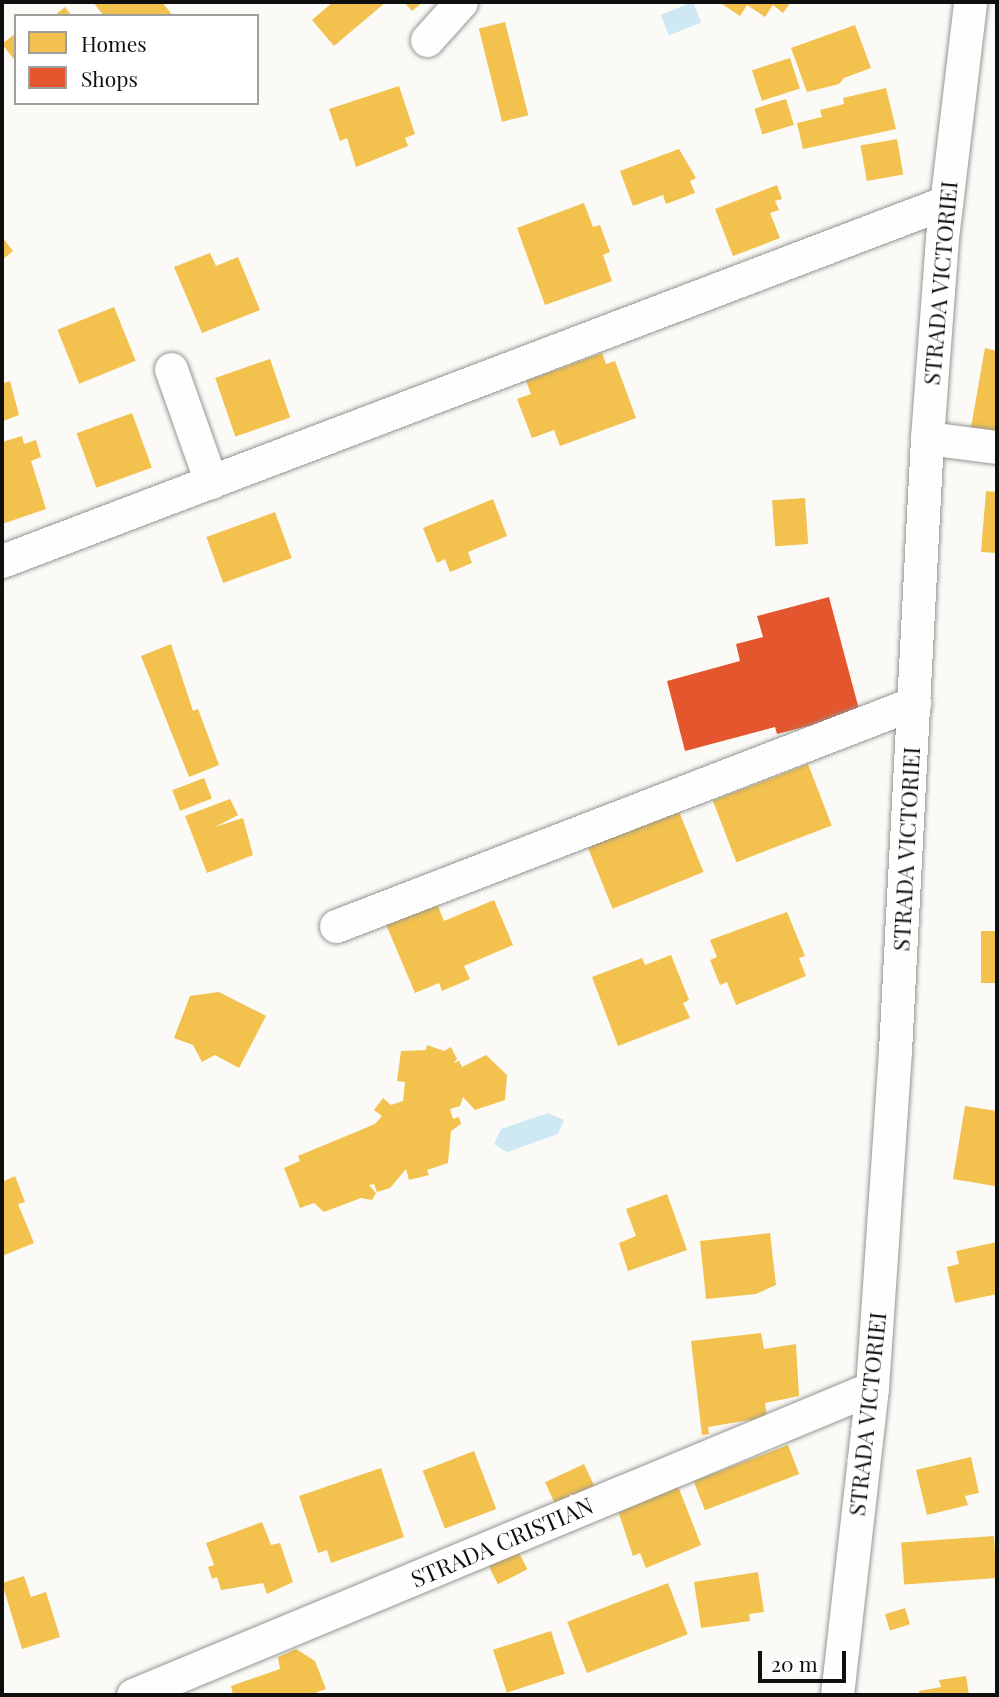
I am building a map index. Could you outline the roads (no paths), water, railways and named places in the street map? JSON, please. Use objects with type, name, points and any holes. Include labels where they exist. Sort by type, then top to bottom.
[{"type":"street","points":[[427,40],[461,2]]},
{"type":"street","name":"STRADA VICTORIEI","points":[[837,1695],[872,1388],[914,703],[927,438],[946,202],[970,2]]},
{"type":"street","points":[[2,561],[946,202]]},
{"type":"street","points":[[171,369],[211,482]]},
{"type":"street","points":[[927,438],[997,447]]},
{"type":"street","points":[[336,926],[914,703]]},
{"type":"street","name":"STRADA CRISTIAN","points":[[133,1695],[872,1388]]},
{"type":"water","points":[[693,2],[701,22],[669,36],[661,15]]},
{"type":"water","points":[[548,1113],[564,1120],[558,1134],[507,1152],[494,1144],[501,1129]]}]
